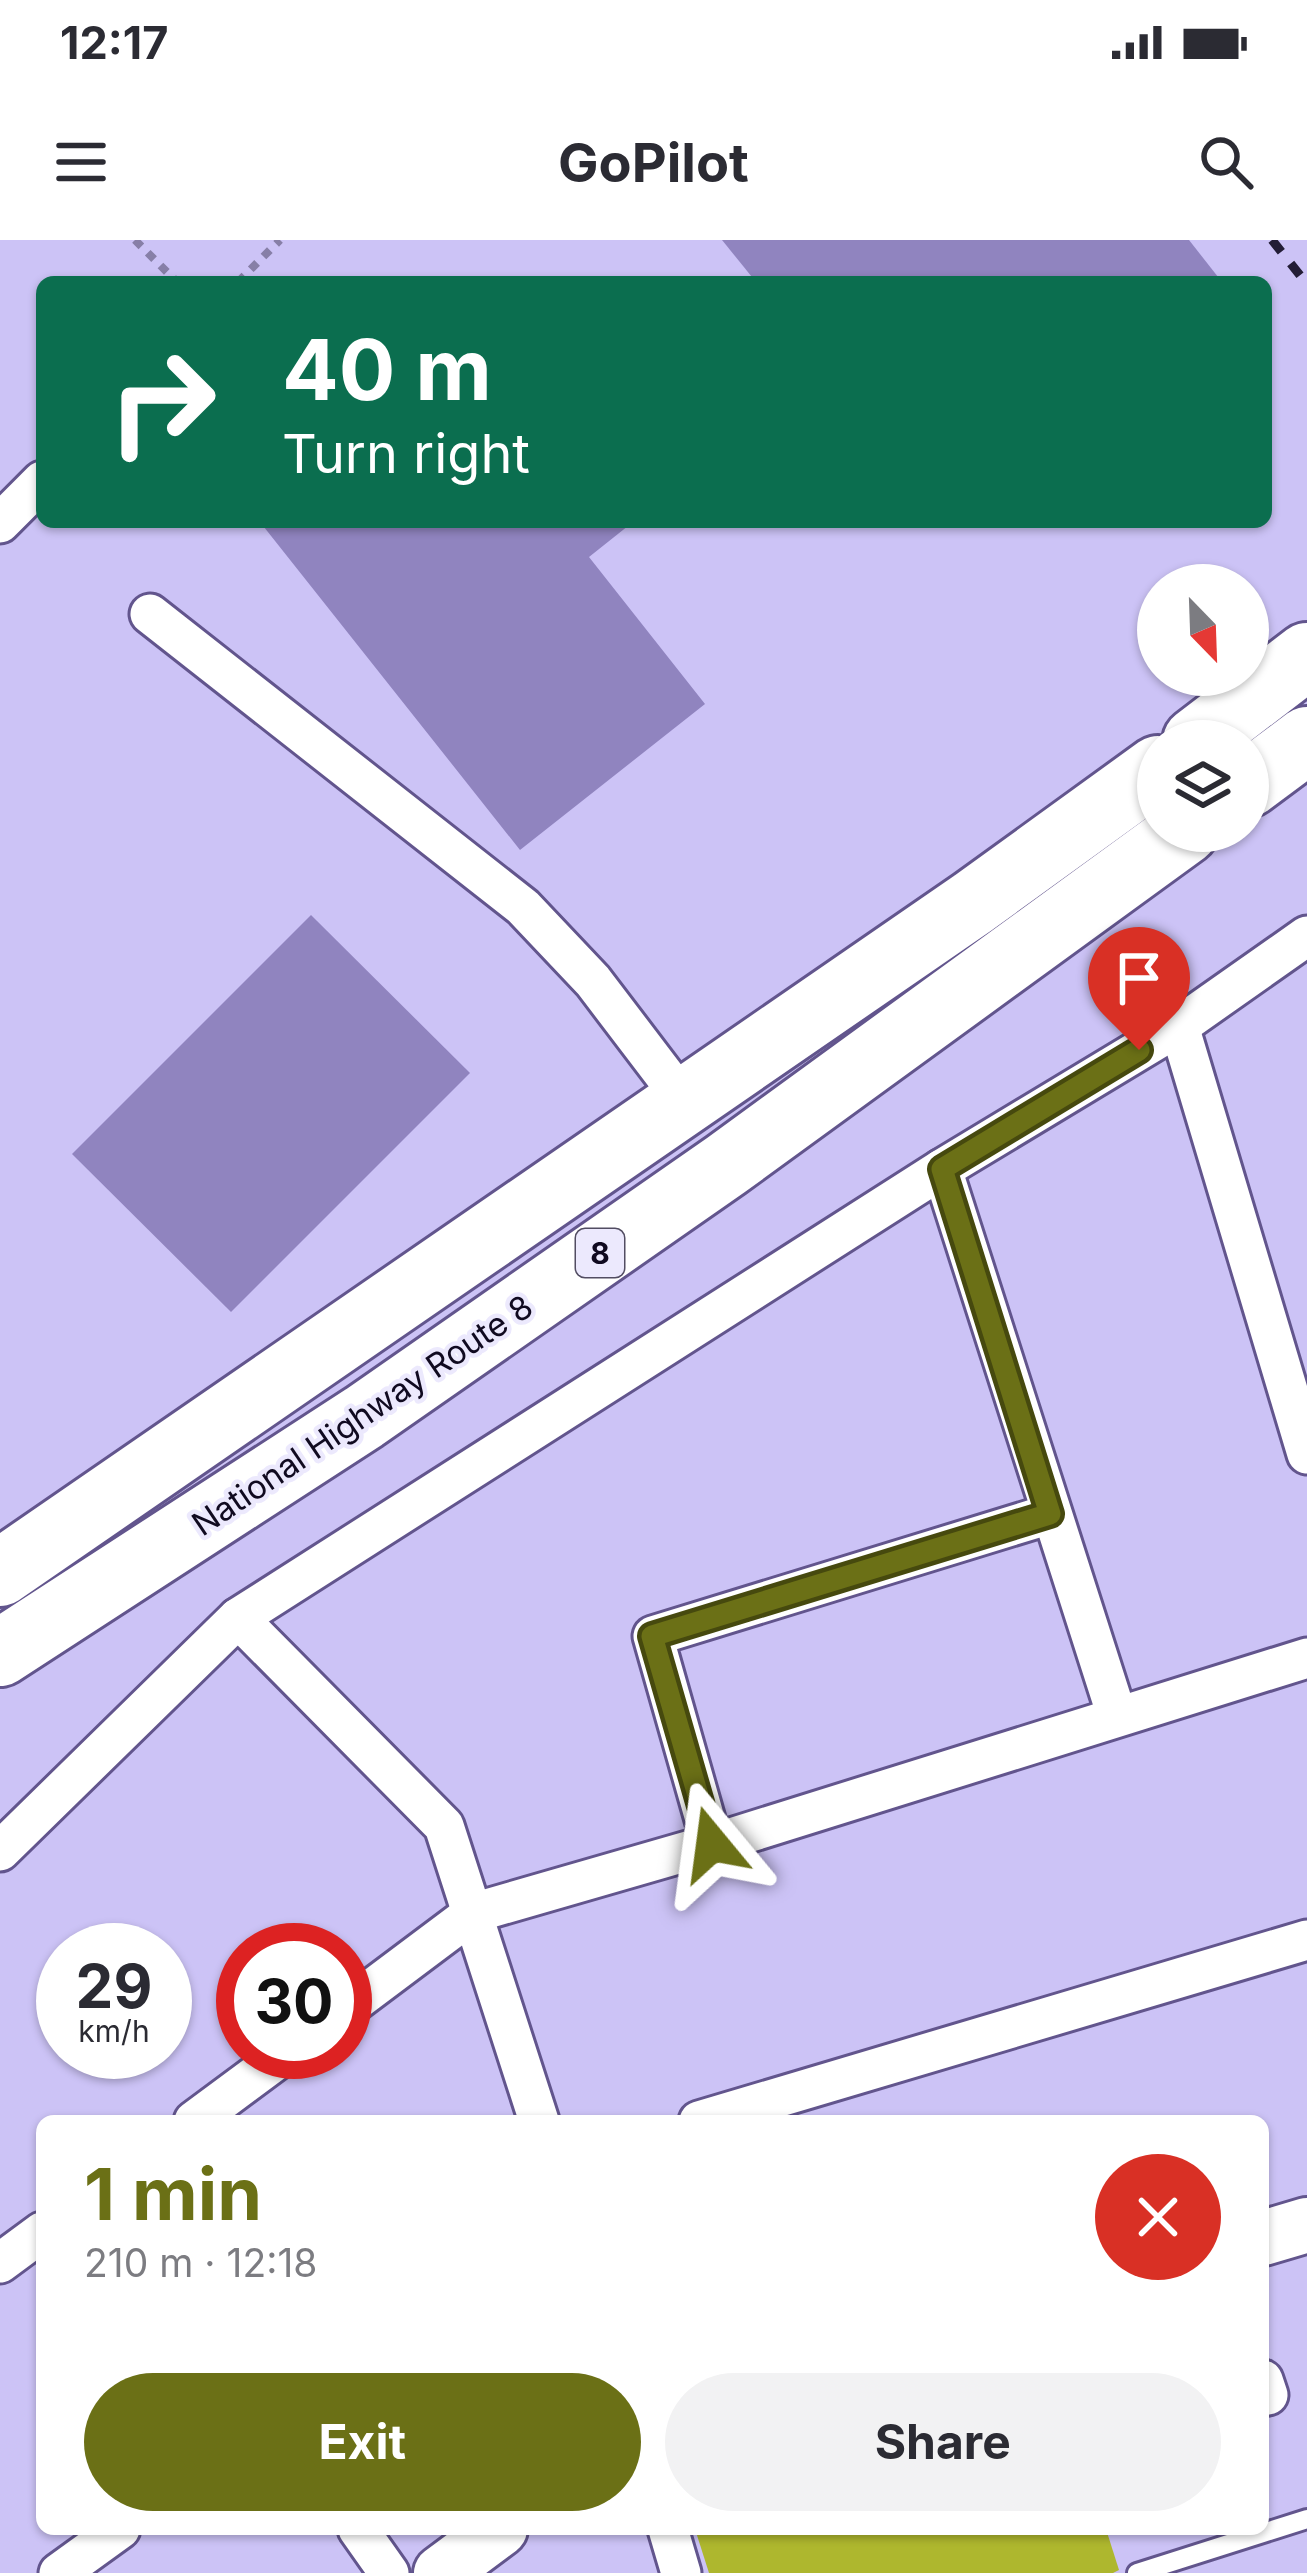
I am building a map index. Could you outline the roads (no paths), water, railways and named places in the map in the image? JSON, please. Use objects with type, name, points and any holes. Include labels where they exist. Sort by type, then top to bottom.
[{"type":"highway","points":[[1223,720],[1307,656]]},
{"type":"highway","points":[[1269,768],[1307,740]]},
{"type":"highway","name":"8","points":[[0,1573],[1137,785]]},
{"type":"highway","name":"National Highway Route 8","points":[[0,1653],[364,1418],[782,1125],[1156,852]]},
{"type":"street","points":[[0,523],[36,487]]},
{"type":"street","points":[[150,614],[523,907],[593,981],[685,1102]]},
{"type":"street","points":[[0,1851],[238,1618],[942,1169],[1179,1026],[1307,936]]},
{"type":"street","points":[[1179,1026],[1307,1454]]},
{"type":"street","points":[[942,1169],[1117,1716]]},
{"type":"street","points":[[712,1844],[652,1636],[1050,1514]]},
{"type":"street","points":[[238,1618],[444,1826],[537,2115]]},
{"type":"street","points":[[372,1989],[473,1913],[712,1844],[1307,1658]]},
{"type":"street","points":[[719,2115],[1307,1940]]},
{"type":"street","points":[[202,2115],[250,2079]]},
{"type":"street","points":[[1269,2236],[1307,2225]]},
{"type":"street","points":[[0,2263],[36,2236]]},
{"type":"street","points":[[59,2573],[112,2535]]},
{"type":"street","points":[[362,2535],[389,2573]]},
{"type":"street","points":[[441,2573],[492,2535]]},
{"type":"street","points":[[670,2535],[681,2573]]},
{"type":"lane","points":[[1269,2531],[1307,2519]]},
{"type":"lane","points":[[1137,2573],[1257,2535]]},
{"type":"railway","points":[[1272,240],[1307,284]]}]
